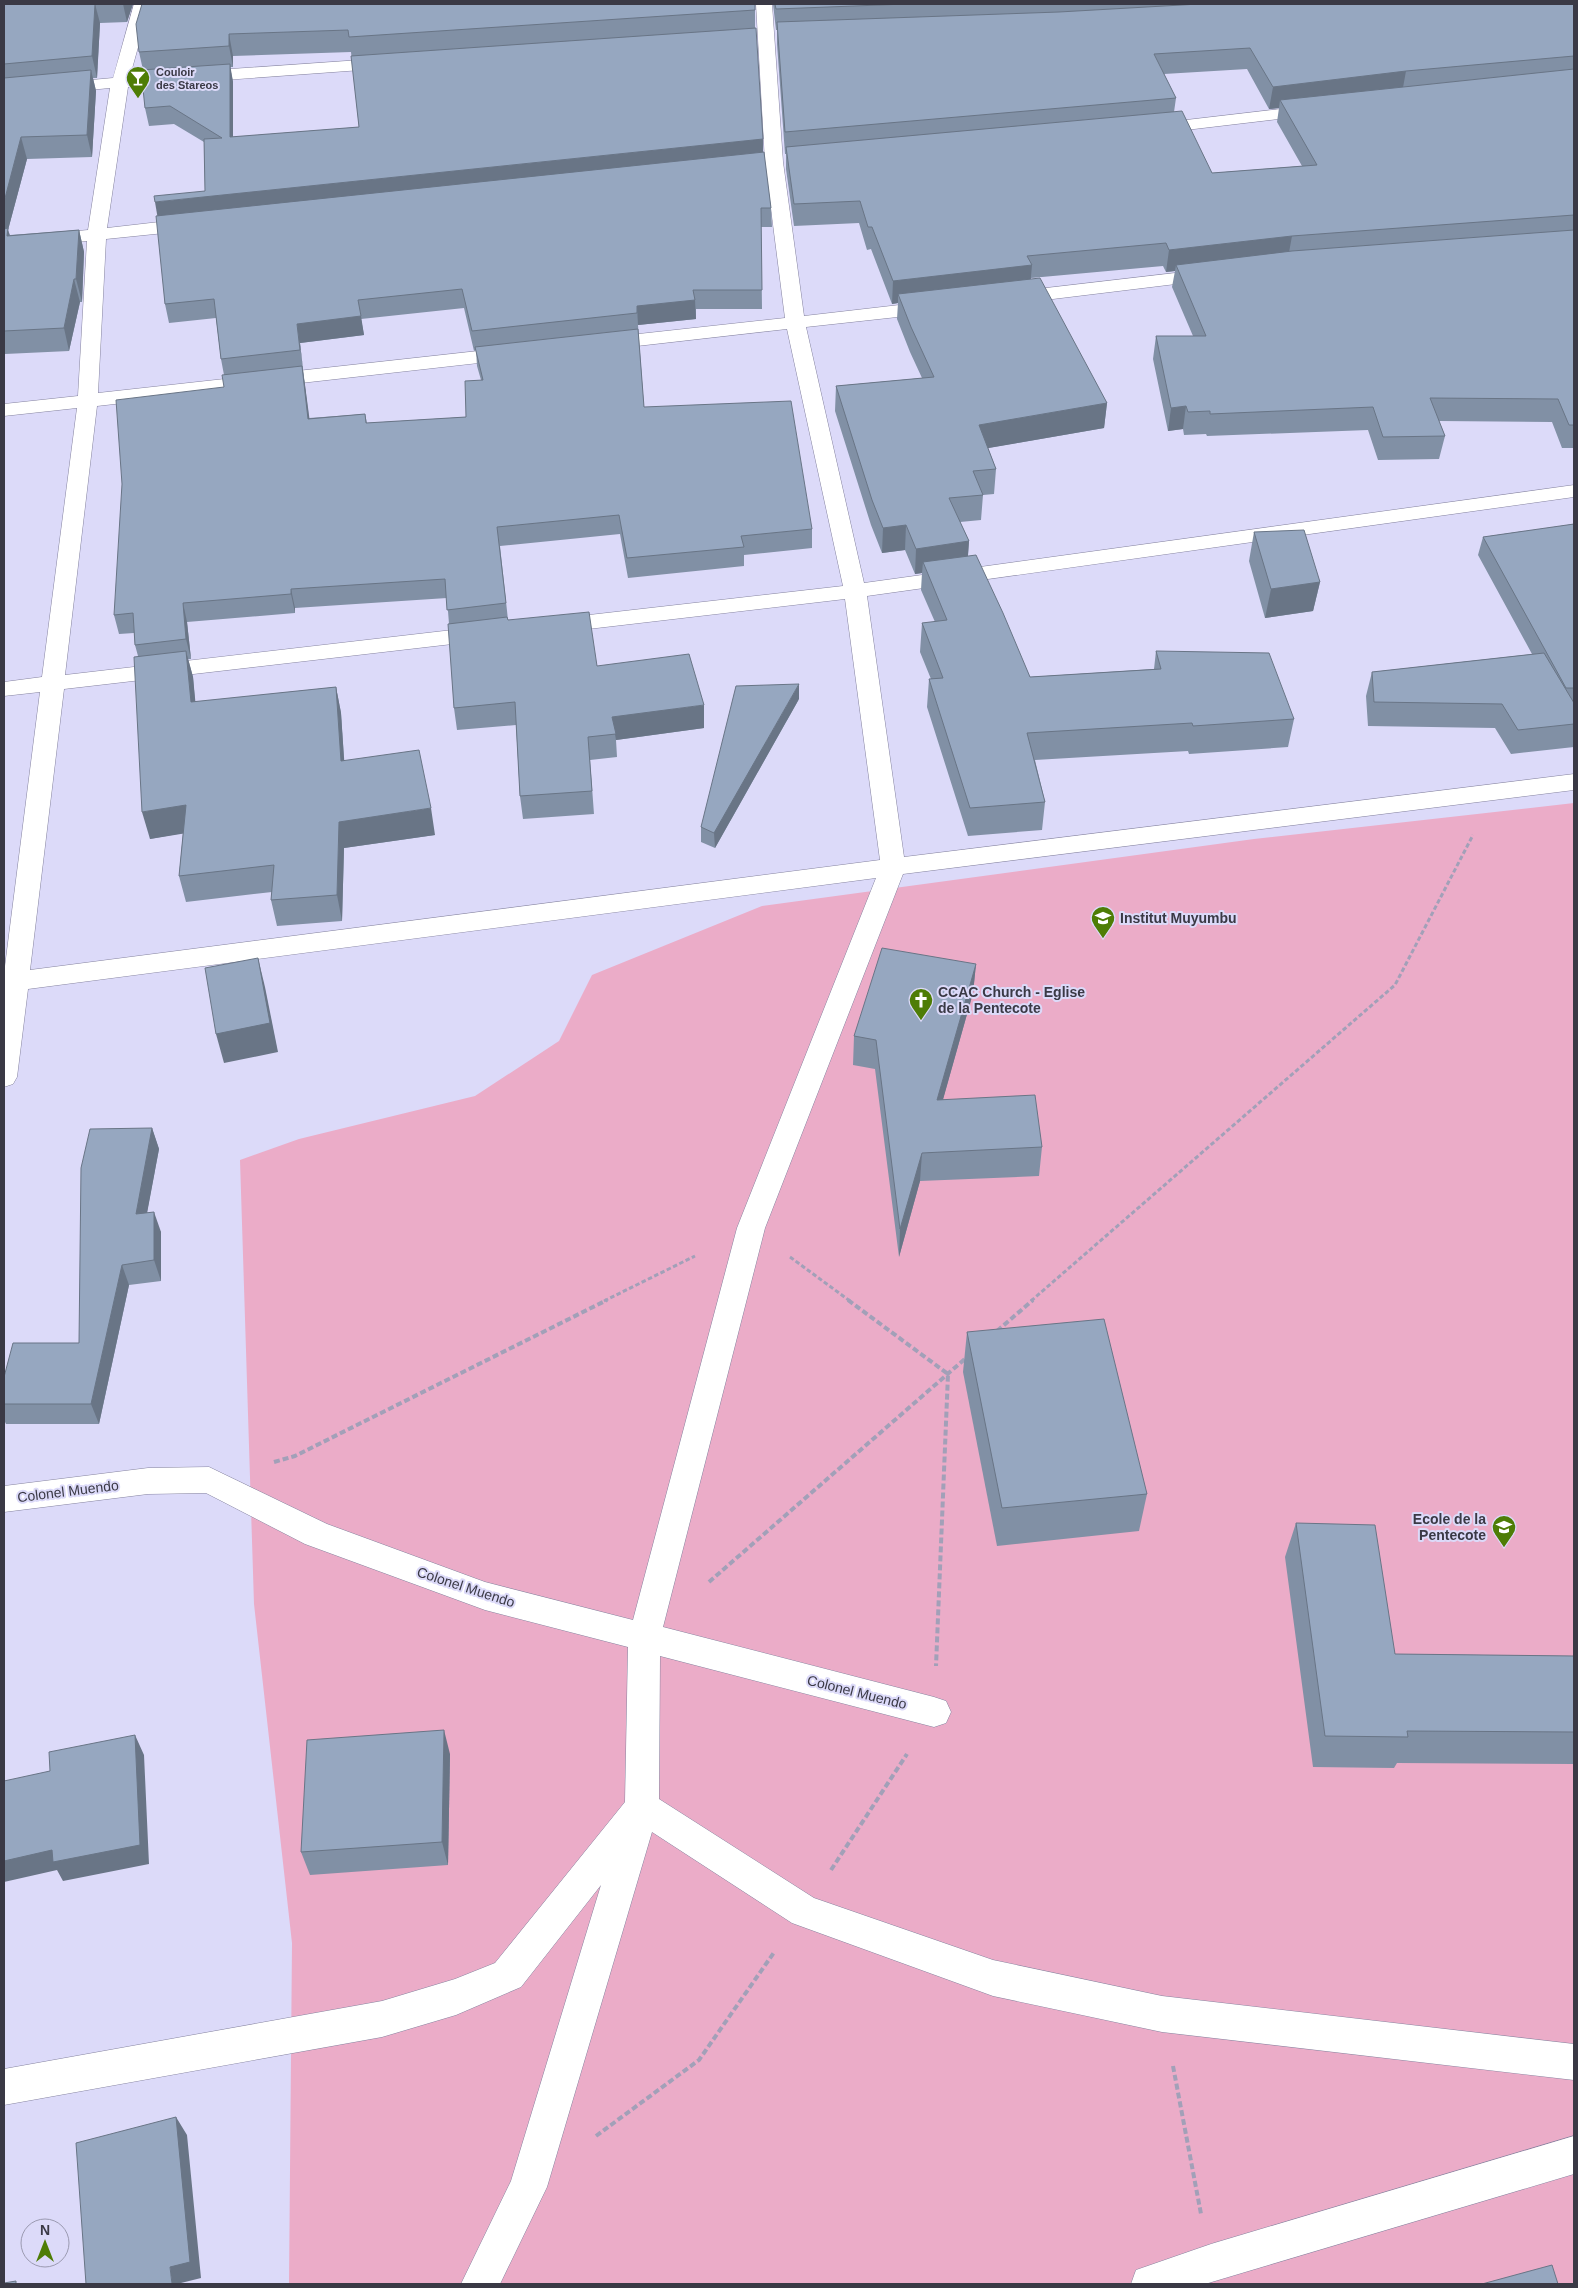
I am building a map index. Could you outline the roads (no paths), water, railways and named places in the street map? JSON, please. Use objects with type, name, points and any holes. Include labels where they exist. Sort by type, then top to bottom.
[{"type":"street","points":[[4,1077],[10,982],[88,399],[97,234],[120,82],[142,4]]},
{"type":"street","points":[[480,2284],[528,2187],[642,1807],[644,1638],[751,1228],[893,867],[855,591],[795,323],[774,162],[764,4]]},
{"type":"street","points":[[4,93],[120,82],[409,62]]},
{"type":"street","points":[[1133,130],[1334,108]]},
{"type":"street","points":[[4,244],[216,221]]},
{"type":"street","points":[[992,300],[1229,273]]},
{"type":"street","points":[[579,346],[953,305]]},
{"type":"street","points":[[4,410],[88,399],[530,352]]},
{"type":"street","points":[[4,689],[855,591],[1574,491]]},
{"type":"street","points":[[10,982],[893,867],[1496,790],[1574,782]]},
{"type":"street","name":"Colonel Muendo","points":[[4,1499],[148,1481],[209,1480],[316,1534],[485,1596],[934,1712]]},
{"type":"street","points":[[642,1807],[804,1911],[993,1978],[1162,2014],[1574,2062]]},
{"type":"street","points":[[4,2086],[382,2019],[456,1998],[508,1975],[642,1807]]},
{"type":"street","points":[[1150,2284],[1210,2263],[1574,2155]]},
{"type":"place","name":"Couloir des Stareos","points":[[138,99]]},
{"type":"place","name":"Institut Muyumbu","points":[[1103,939]]},
{"type":"place","name":"CCAC Church - Eglise de la Pentecote","points":[[921,1021]]},
{"type":"place","name":"Ecole de la Pentecote","points":[[1504,1548]]}]
